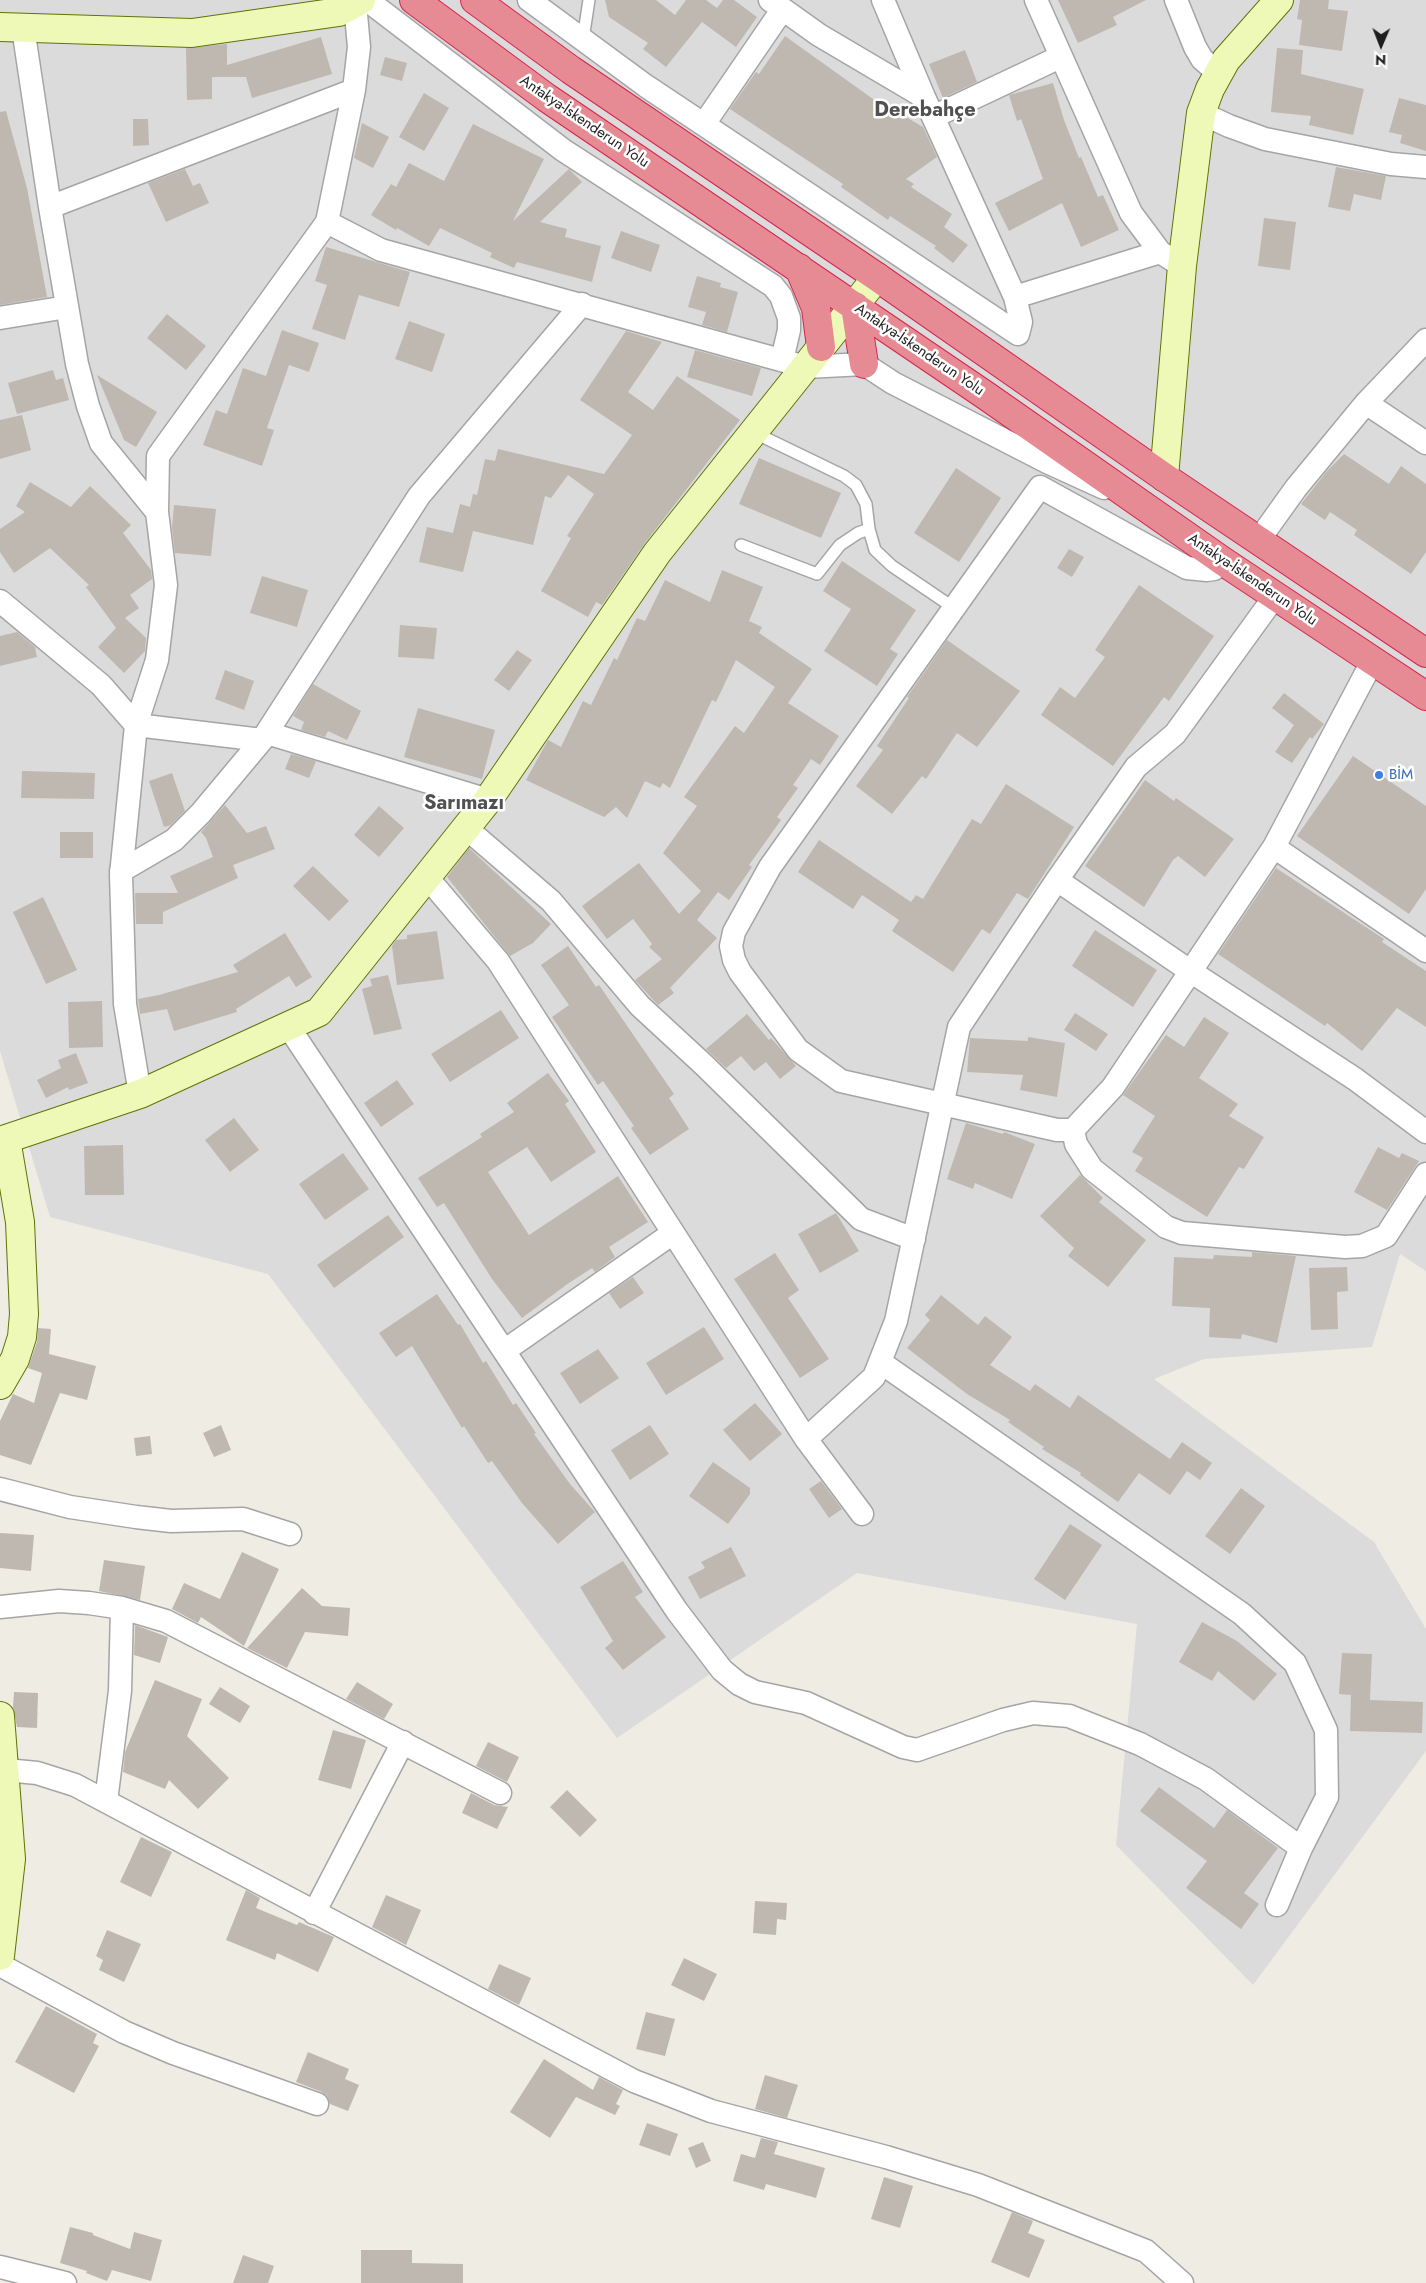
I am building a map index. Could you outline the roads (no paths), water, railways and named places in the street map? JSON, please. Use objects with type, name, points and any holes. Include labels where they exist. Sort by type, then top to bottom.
[{"type":"highway","name":"Antakya-İskenderun Yolu","points":[[414,0],[547,98],[855,306],[1224,562],[1426,696]]},
{"type":"highway","points":[[475,0],[571,70],[877,277],[1164,478],[1426,653]]},
{"type":"highway","points":[[799,268],[816,308],[803,358]]},
{"type":"highway","points":[[855,306],[864,364]]},
{"type":"street","points":[[529,0],[646,86],[1018,334],[1021,322],[1015,297],[928,107],[883,0]]},
{"type":"street","points":[[1036,0],[1130,213],[1171,259]]},
{"type":"street","points":[[1176,0],[1195,47],[1202,59],[1218,73]]},
{"type":"street","points":[[1164,478],[1171,259],[1201,113],[1218,73],[1278,0]]},
{"type":"street","points":[[157,512],[101,444],[88,406],[79,372],[50,207],[11,27],[192,32],[339,12],[361,2]]},
{"type":"street","points":[[140,1094],[125,1004],[122,871],[136,725],[157,660],[166,585],[157,512],[158,456],[327,222],[354,90],[359,47],[361,2]]},
{"type":"street","points":[[361,2],[563,150],[773,286],[783,301],[789,318],[789,330],[803,358]]},
{"type":"street","points":[[704,124],[776,5],[928,107]]},
{"type":"street","points":[[928,107],[1060,57]]},
{"type":"street","points":[[50,207],[354,90]]},
{"type":"street","points":[[1201,113],[1264,139],[1391,164],[1426,167]]},
{"type":"street","points":[[327,222],[381,250],[582,304],[803,358],[864,364],[893,383],[1038,458],[1146,508]]},
{"type":"street","points":[[1015,297],[1171,259]]},
{"type":"street","points":[[0,1385],[15,1359],[22,1336],[24,1314],[20,1222],[3,1136],[140,1094],[319,1012],[488,800],[657,553],[753,432],[803,358],[855,306],[877,277]]},
{"type":"street","points":[[122,871],[174,840],[202,813],[264,736],[419,496],[582,304]]},
{"type":"street","points":[[0,318],[68,307]]},
{"type":"street","points":[[1258,541],[1296,488],[1366,403],[1426,340]]},
{"type":"street","points":[[1366,403],[1426,443]]},
{"type":"street","points":[[1224,562],[1214,569],[1187,568],[1040,488],[770,867],[740,918],[731,946],[734,960],[740,972],[798,1050],[841,1081],[1057,1130],[1073,1130],[1113,1087],[1274,847],[1372,660]]},
{"type":"street","points":[[806,1439],[874,1377],[896,1321],[959,1027],[1057,880],[1136,768],[1175,734],[1275,596]]},
{"type":"street","points":[[0,601],[101,685],[136,725],[264,736],[488,800]]},
{"type":"street","points":[[466,828],[551,901],[640,1006],[704,1065],[861,1218],[914,1240]]},
{"type":"street","points":[[1274,847],[1426,951]]},
{"type":"street","points":[[426,876],[498,961],[806,1439],[862,1514]]},
{"type":"street","points":[[1057,880],[1355,1080],[1426,1132]]},
{"type":"street","points":[[288,1026],[677,1611],[722,1670],[740,1684],[755,1692],[806,1703],[895,1744],[917,1750],[1003,1720],[1033,1713],[1069,1716],[1140,1744],[1206,1779],[1301,1848]]},
{"type":"street","points":[[1073,1130],[1076,1144],[1092,1169],[1166,1227],[1182,1233],[1344,1247],[1362,1246],[1386,1236],[1426,1174]]},
{"type":"street","points":[[504,1351],[673,1233]]},
{"type":"street","points":[[880,1362],[1242,1614],[1295,1663],[1326,1730],[1327,1798],[1301,1848],[1277,1905]]},
{"type":"street","points":[[0,1489],[70,1507],[136,1517],[170,1521],[243,1519],[290,1534]]},
{"type":"street","points":[[0,1607],[60,1601],[89,1602],[122,1608],[166,1621],[500,1792]]},
{"type":"street","points":[[106,1801],[120,1691],[122,1608]]},
{"type":"street","points":[[0,1716],[12,1859],[3,1896],[0,1956]]},
{"type":"street","points":[[314,1913],[403,1742]]},
{"type":"street","points":[[6,1770],[55,1777],[106,1801],[634,2081],[711,2111],[886,2157],[978,2185],[1146,2251],[1182,2283]]},
{"type":"street","points":[[0,1965],[124,2032],[173,2053],[318,2104]]},
{"type":"street","points":[[0,2267],[65,2283]]},
{"type":"lane","points":[[583,39],[589,0]]},
{"type":"lane","points":[[753,432],[850,480],[864,497],[869,529],[875,550],[882,559],[954,608]]},
{"type":"lane","points":[[741,545],[817,574],[840,545],[858,533],[869,529]]},
{"type":"place","name":"BİM","points":[[1379,775]]},
{"type":"district","name":"Derebahçe","points":[[925,111]]},
{"type":"district","name":"Sarımazı","points":[[464,804]]}]
